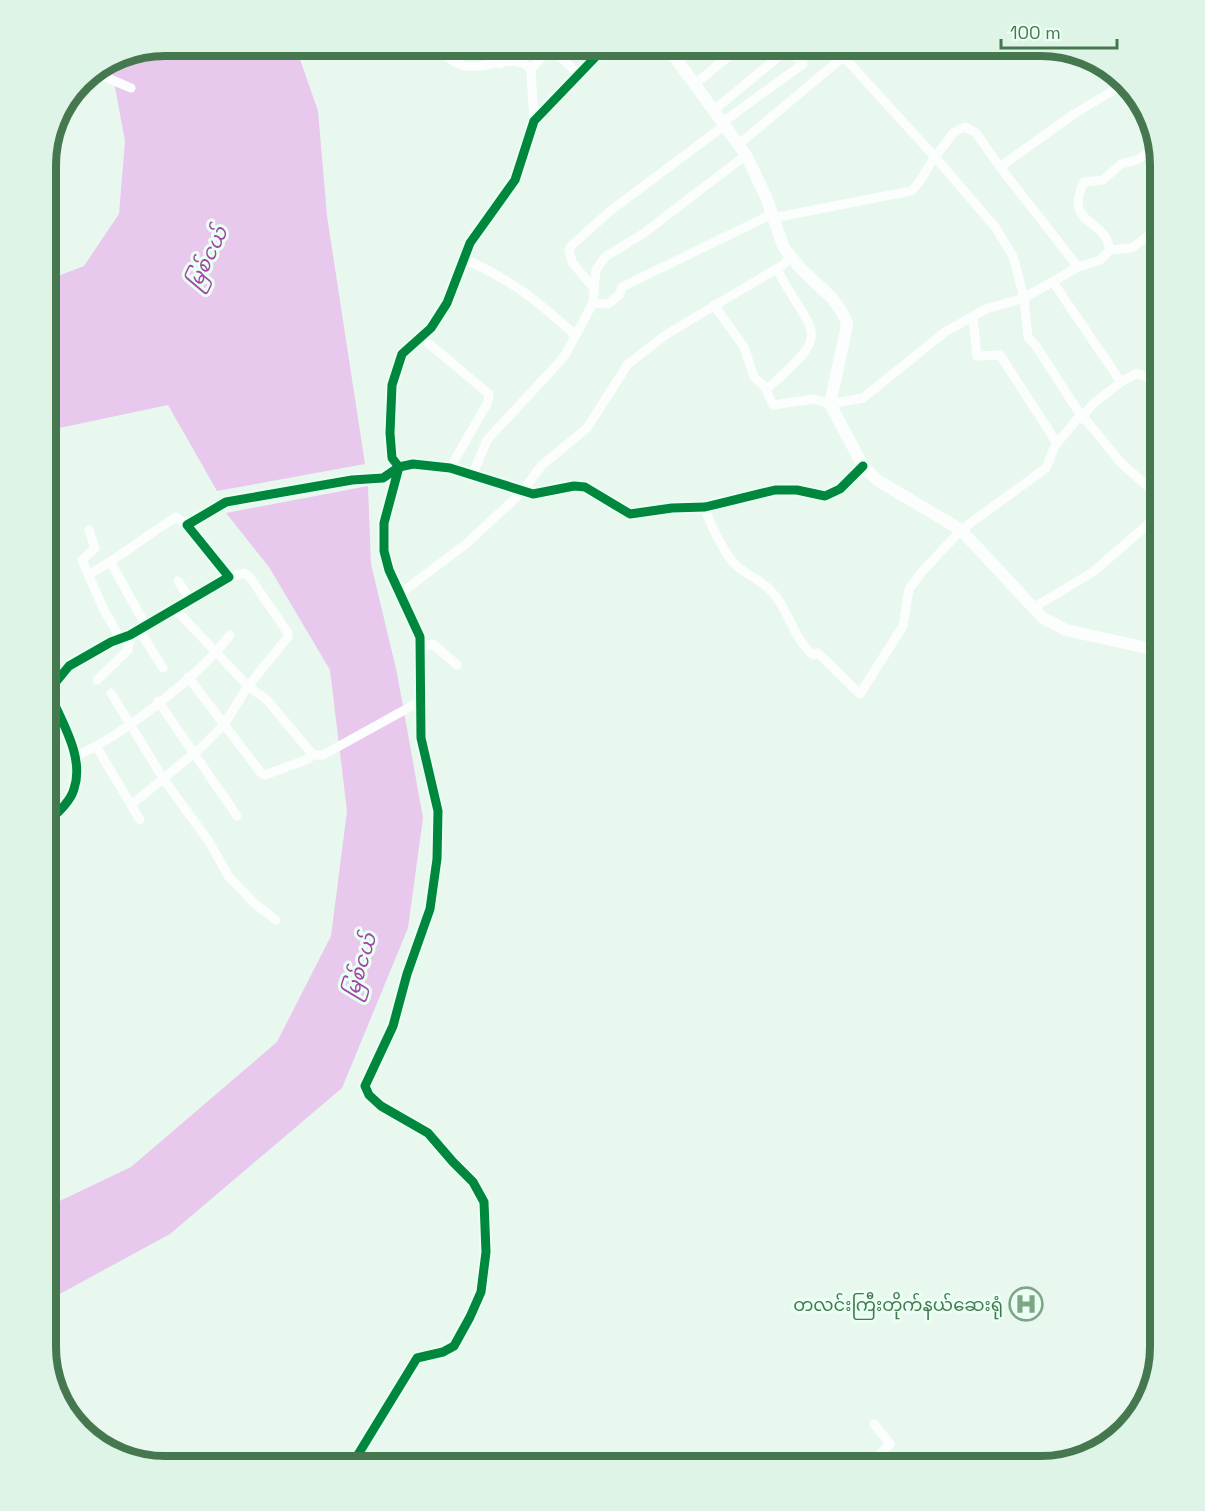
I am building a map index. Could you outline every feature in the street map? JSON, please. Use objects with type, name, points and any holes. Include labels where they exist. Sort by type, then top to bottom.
[{"type":"street","points":[[357,1456],[417,1358],[443,1353],[457,1343],[481,1292],[486,1252],[484,1202],[478,1188],[428,1133],[381,1106],[369,1095],[365,1086],[393,1026],[432,898],[439,820],[421,738],[420,647],[416,624],[389,570],[383,539],[384,523],[399,467],[393,458],[390,446],[392,385],[402,354],[422,337],[447,303],[477,232],[515,180],[534,121],[530,70],[524,63],[475,67],[463,65],[446,56]]},
{"type":"street","points":[[501,64],[506,56]]},
{"type":"street","points":[[530,70],[542,56]]},
{"type":"street","points":[[559,56],[579,75]]},
{"type":"street","points":[[534,121],[596,56]]},
{"type":"street","points":[[674,56],[743,150],[773,216],[784,248],[832,298],[847,323],[830,404],[863,466],[877,480],[961,530],[1043,618],[1066,630],[1150,649]]},
{"type":"street","points":[[695,84],[729,56]]},
{"type":"street","points":[[714,110],[777,56]]},
{"type":"street","points":[[594,289],[572,262],[570,248],[610,211],[803,64],[795,56]]},
{"type":"street","points":[[472,476],[487,440],[564,357],[593,303],[596,270],[612,251],[644,233],[743,150],[843,57],[935,157],[995,227],[1001,241],[1014,256],[1024,298],[1028,337],[1082,417],[1121,463],[1150,488]]},
{"type":"street","points":[[101,76],[131,88]]},
{"type":"street","points":[[1000,167],[1074,114],[1117,88]]},
{"type":"street","points":[[593,303],[608,304],[620,294],[622,287],[773,216],[911,191],[954,132],[965,128],[976,133],[1078,267]]},
{"type":"street","points":[[1110,250],[1108,239],[1102,231],[1083,219],[1079,206],[1080,190],[1084,182],[1103,180],[1121,164],[1137,160],[1149,152]]},
{"type":"street","points":[[714,305],[744,346],[756,381],[767,389],[774,405],[814,399],[830,404],[863,398],[870,394],[936,338],[986,309],[1024,298],[1078,267],[1100,260],[1110,250],[1132,248],[1150,234]]},
{"type":"street","points":[[401,593],[466,544],[522,492],[541,466],[587,428],[607,401],[628,364],[668,334],[788,262],[791,256]]},
{"type":"street","points":[[464,260],[524,290],[574,335]]},
{"type":"street","points":[[767,389],[809,349],[813,333],[806,316],[777,269]]},
{"type":"street","points":[[1053,282],[1121,382]]},
{"type":"street","points":[[973,317],[977,356],[1000,355],[1057,443]]},
{"type":"street","points":[[422,337],[488,390],[489,394],[488,402],[450,468]]},
{"type":"street","points":[[705,507],[725,553],[736,566],[769,589],[783,607],[802,645],[813,655],[818,653],[860,694],[903,626],[909,589],[961,530],[1046,468],[1057,443],[1094,403],[1137,373],[1150,379]]},
{"type":"street","points":[[187,525],[226,502],[255,495],[383,478],[399,467],[413,464],[450,468],[533,494],[574,486],[585,487],[630,514],[672,508],[705,507],[775,490],[797,490],[825,496],[840,489],[863,466]]},
{"type":"street","points":[[89,574],[111,563],[120,553],[176,517],[187,525],[229,577]]},
{"type":"street","points":[[1033,608],[1093,572],[1150,523]]},
{"type":"street","points":[[89,530],[95,548],[82,560],[103,608],[125,637],[128,650],[97,680]]},
{"type":"street","points":[[111,563],[163,668]]},
{"type":"street","points":[[56,683],[69,666],[143,628],[229,577],[244,573],[249,576],[289,635],[248,686],[225,723],[195,752],[131,805]]},
{"type":"street","points":[[178,581],[190,599]]},
{"type":"street","points":[[175,609],[248,686],[267,700],[318,755]]},
{"type":"street","points":[[75,756],[96,746],[158,701],[217,653],[230,635]]},
{"type":"street","points":[[420,647],[433,644],[457,665]]},
{"type":"street","points":[[188,677],[225,723],[254,767],[265,776],[318,755],[419,702]]},
{"type":"street","points":[[111,693],[163,778],[209,842],[233,882],[276,920]]},
{"type":"street","points":[[158,701],[237,816]]},
{"type":"street","points":[[56,709],[75,756],[74,789],[56,811]]},
{"type":"street","points":[[96,746],[140,820]]},
{"type":"street","points":[[874,1424],[890,1444],[878,1456]]},
{"type":"water","name":"မြစ်ငယ်","points":[[151,56],[299,56],[318,111],[327,216],[365,464],[217,491],[168,405],[56,429],[56,277],[84,266],[119,214],[125,141],[112,69],[130,61]]},
{"type":"water","name":"မြစ်ငယ်","points":[[368,486],[371,564],[397,673],[423,818],[408,928],[342,1088],[170,1234],[56,1296],[56,1203],[131,1167],[277,1042],[331,936],[347,811],[330,670],[269,567],[226,513]]},
{"type":"cycle path","points":[[357,1456],[417,1358],[443,1352],[454,1346],[481,1292],[486,1252],[484,1202],[473,1182],[428,1133],[381,1106],[369,1095],[365,1086],[393,1026],[407,974],[430,909],[437,859],[438,811],[421,738],[420,637],[389,570],[384,551],[384,523],[399,467],[392,458],[390,433],[392,385],[402,354],[431,328],[447,303],[470,243],[515,180],[534,121],[596,56]]},
{"type":"cycle path","points":[[56,682],[69,666],[111,642],[130,635],[229,577],[187,525],[226,502],[352,480],[383,478],[399,467],[413,464],[450,468],[533,494],[574,486],[585,487],[630,514],[672,508],[705,507],[775,490],[797,490],[825,496],[840,489],[863,466]]},
{"type":"cycle path","points":[[56,707],[74,752],[77,777],[69,799],[56,814]]},
{"type":"place","name":"တလင်းကြီးတိုက်နယ်ဆေးရုံ","points":[[1026,1304]]}]
